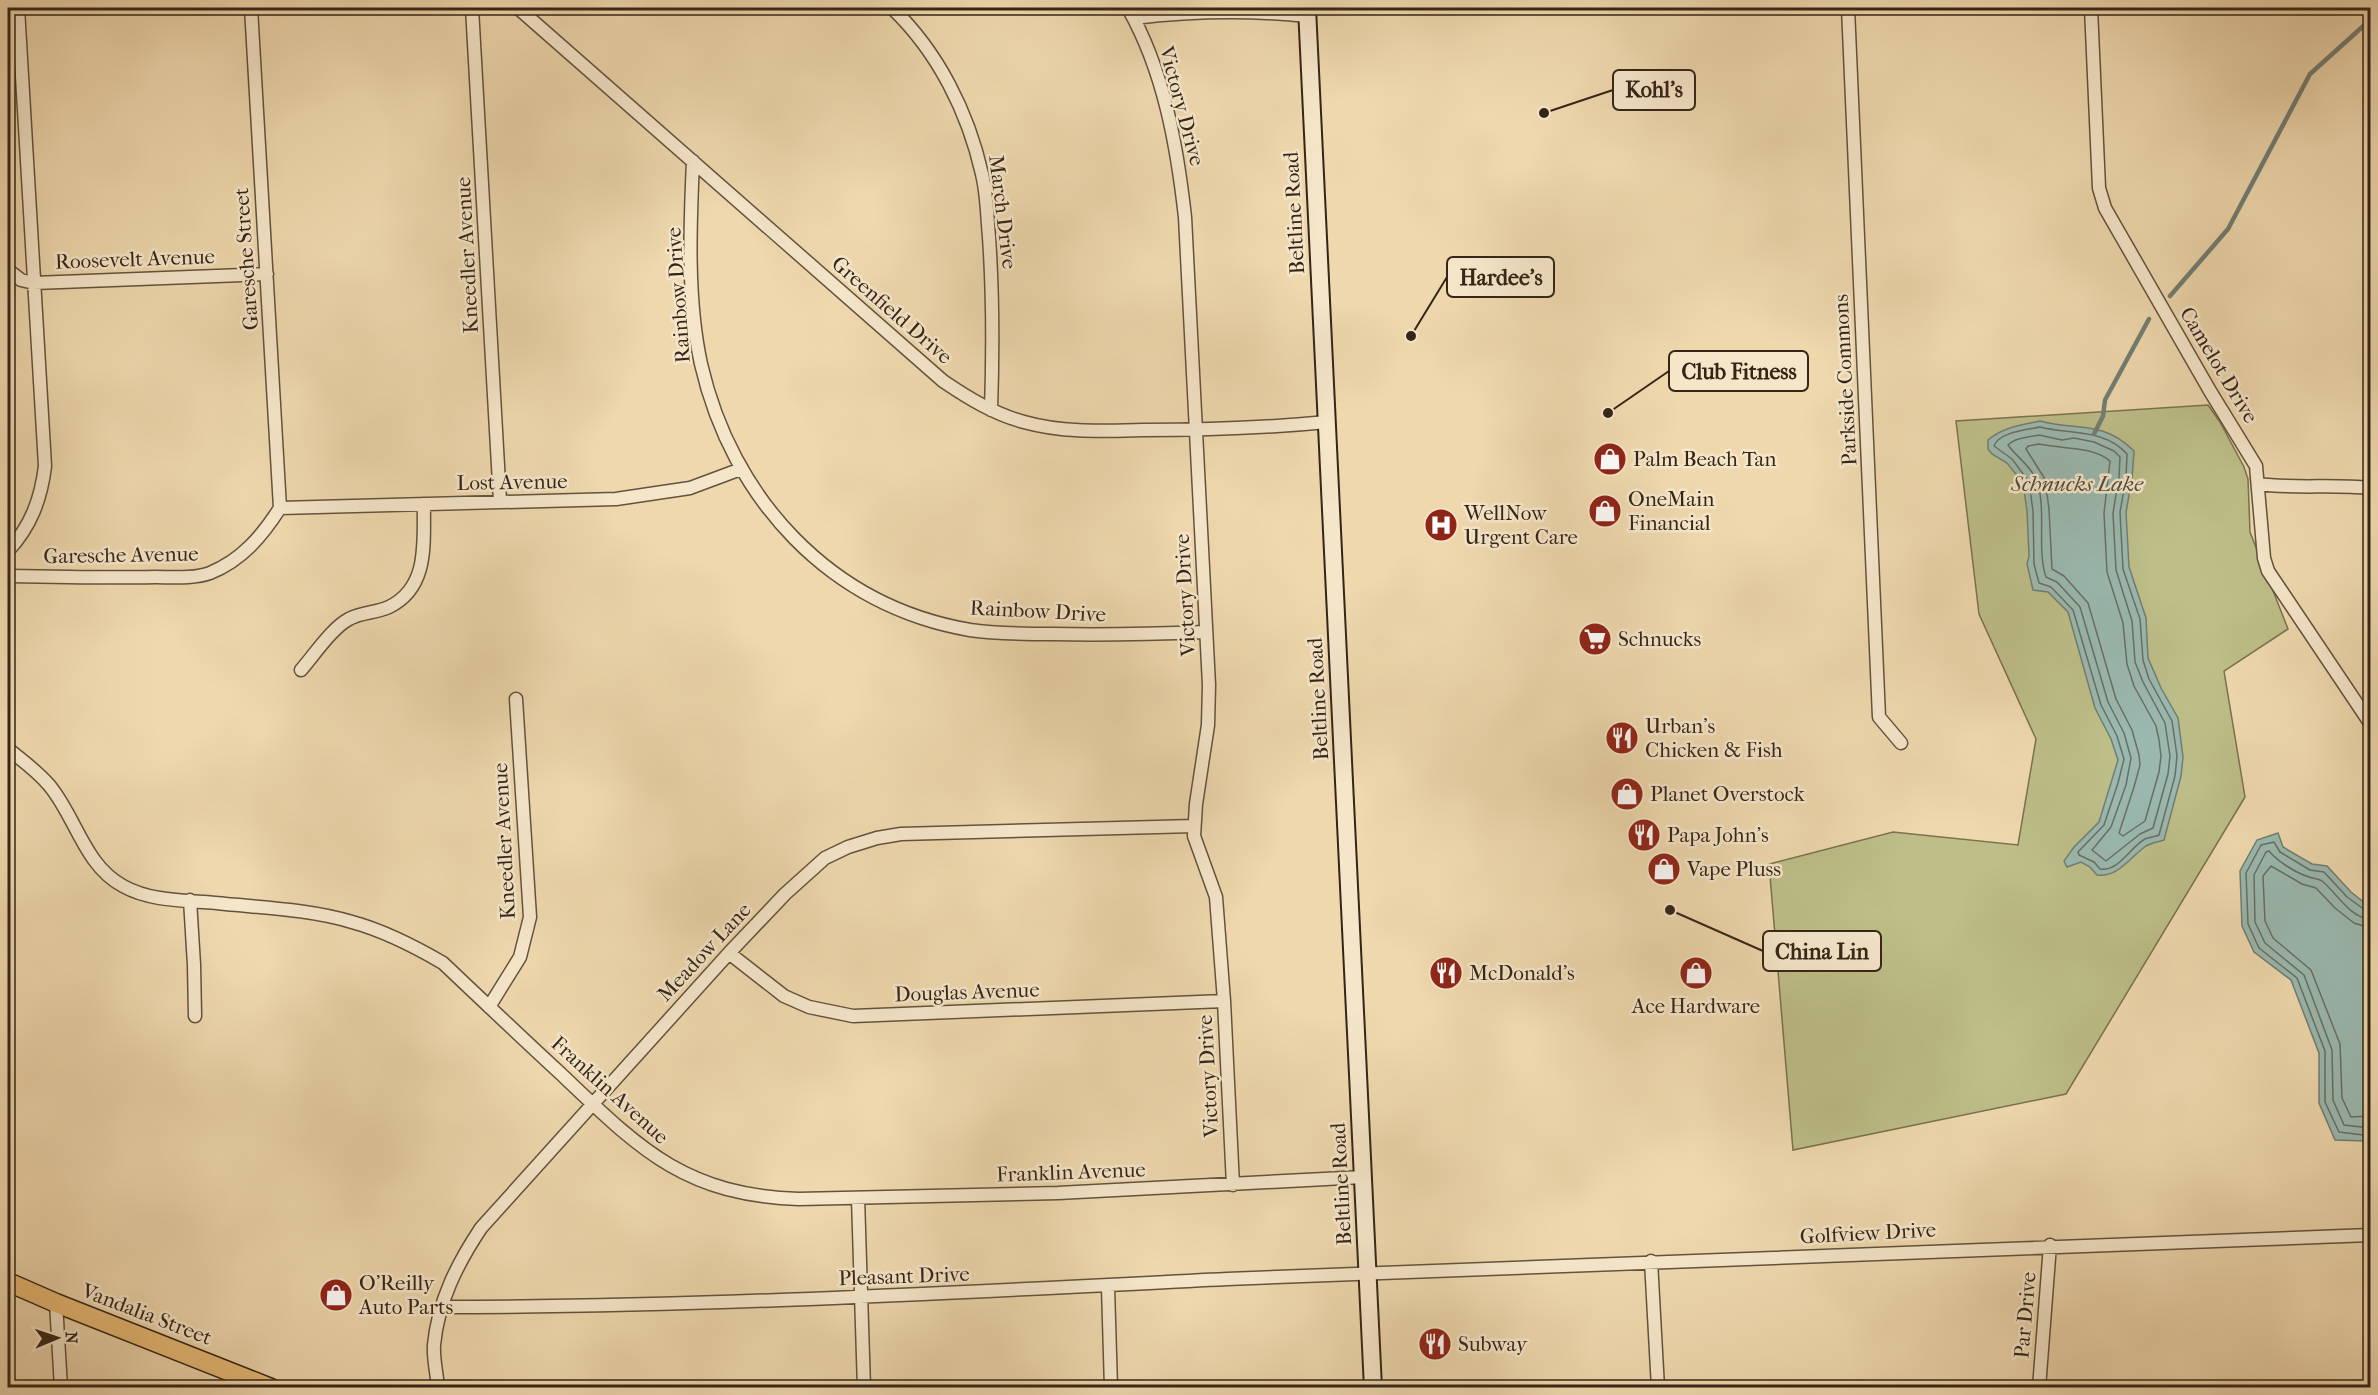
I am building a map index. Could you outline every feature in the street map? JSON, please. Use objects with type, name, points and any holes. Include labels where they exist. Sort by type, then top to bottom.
[{"type":"main road","name":"Beltline Road","points":[[1307,12],[1373,1388]]},
{"type":"main road","name":"Vandalia Street","points":[[8,1282],[56,1304],[271,1388]]},
{"type":"street","points":[[8,551],[29,523],[37,505],[45,466],[18,8]]},
{"type":"street","name":"Garesche Street","points":[[251,8],[280,508]]},
{"type":"street","name":"Kneedler Avenue","points":[[472,8],[500,501]]},
{"type":"street","name":"Greenfield Drive","points":[[518,8],[943,381],[967,398],[1023,422],[1060,429],[1196,430],[1267,428],[1327,422]]},
{"type":"street","name":"March Drive","points":[[892,8],[922,42],[944,75],[962,111],[983,176],[992,277],[991,410]]},
{"type":"street","name":"Parkside Commons","points":[[1848,8],[1880,717],[1901,743]]},
{"type":"street","name":"Camelot Drive","points":[[2091,8],[2099,188],[2106,208],[2210,391],[2256,466],[2264,558],[2268,571],[2370,723]]},
{"type":"street","points":[[1131,13],[1307,12]]},
{"type":"street","name":"Victory Drive","points":[[1131,13],[1158,80],[1170,123],[1180,173],[1185,217],[1206,632],[1208,725],[1194,836],[1216,897],[1224,1001],[1233,1185]]},
{"type":"street","name":"Rainbow Drive","points":[[693,161],[691,264],[697,339],[711,401],[725,439],[741,469],[772,514],[811,555],[837,576],[897,609],[972,630],[1034,634],[1128,635],[1206,632]]},
{"type":"street","name":"Roosevelt Avenue","points":[[8,270],[21,280],[34,283],[267,274]]},
{"type":"street","name":"Lost Avenue","points":[[280,508],[653,495],[690,488],[741,469]]},
{"type":"street","points":[[2258,484],[2274,486],[2343,485],[2370,488]]},
{"type":"street","points":[[301,670],[346,620],[358,614],[389,607],[411,589],[423,562],[424,504]]},
{"type":"street","name":"Garesche Avenue","points":[[8,576],[112,578],[208,574],[240,556],[254,544],[280,508]]},
{"type":"street","name":"Kneedler Avenue","points":[[489,1007],[520,957],[530,917],[516,699]]},
{"type":"street","name":"Franklin Avenue","points":[[8,749],[50,786],[94,861],[107,875],[123,886],[141,894],[322,915],[380,931],[412,945],[443,963],[633,1141],[654,1157],[707,1184],[739,1193],[772,1198],[858,1198],[1233,1185],[1363,1177]]},
{"type":"street","name":"Meadow Lane","points":[[438,1388],[434,1348],[441,1307],[452,1278],[481,1228],[729,953],[785,894],[825,858],[848,847],[877,838],[901,834],[1194,826]]},
{"type":"street","points":[[190,900],[195,965],[195,1016]]},
{"type":"street","name":"Douglas Avenue","points":[[729,953],[784,996],[809,1007],[853,1016],[1224,1001]]},
{"type":"street","points":[[858,1198],[864,1388]]},
{"type":"street","name":"Golfview Drive","points":[[1368,1273],[2050,1245],[2370,1235]]},
{"type":"street","name":"Par Drive","points":[[2039,1388],[2050,1245]]},
{"type":"street","points":[[1651,1261],[1658,1388]]},
{"type":"street","name":"Pleasant Drive","points":[[441,1307],[539,1307],[861,1298],[1368,1273]]},
{"type":"street","points":[[1108,1287],[1111,1388]]},
{"type":"street","points":[[56,1304],[61,1388]]},
{"type":"green space","points":[[2208,405],[2220,422],[2244,467],[2248,479],[2250,532],[2288,629],[2224,671],[2245,797],[2066,1094],[1793,1150],[1769,864],[1893,832],[2018,845],[2036,739],[1979,614],[1956,421]]},
{"type":"water","name":"Schnucks Lake","points":[[2040,421],[2100,431],[2123,441],[2134,451],[2126,512],[2129,567],[2146,618],[2148,658],[2178,718],[2183,757],[2181,776],[2164,840],[2146,846],[2118,870],[2105,875],[2097,875],[2081,862],[2067,867],[2064,861],[2074,847],[2099,822],[2118,760],[2111,739],[2095,708],[2068,612],[2048,592],[2033,590],[2027,564],[2029,556],[2027,511],[2023,483],[2007,463],[1988,449],[1988,440],[2000,432]]},
{"type":"water","points":[[2278,833],[2283,847],[2312,864],[2327,866],[2351,892],[2370,907],[2370,1137],[2366,1141],[2335,1140],[2319,1103],[2319,1053],[2291,980],[2254,952],[2242,926],[2240,871],[2257,840]]},
{"type":"waterway","points":[[2170,296],[2228,229],[2310,74],[2370,20]]},
{"type":"waterway","points":[[2094,434],[2103,416],[2105,400],[2149,319]]},
{"type":"place","name":"Kohl's","points":[[1544,113]]},
{"type":"place","name":"Hardee's","points":[[1411,336]]},
{"type":"place","name":"Club Fitness","points":[[1608,413]]},
{"type":"place","name":"Palm Beach Tan","points":[[1610,459]]},
{"type":"place","name":"OneMain Financial","points":[[1605,511]]},
{"type":"place","name":"WellNow Urgent Care","points":[[1441,525]]},
{"type":"place","name":"Schnucks","points":[[1595,639]]},
{"type":"place","name":"Urban's Chicken & Fish","points":[[1622,738]]},
{"type":"place","name":"Planet Overstock","points":[[1627,794]]},
{"type":"place","name":"Papa John's","points":[[1644,835]]},
{"type":"place","name":"Vape Pluss","points":[[1664,869]]},
{"type":"place","name":"China Lin","points":[[1670,910]]},
{"type":"place","name":"McDonald's","points":[[1446,973]]},
{"type":"place","name":"Ace Hardware","points":[[1696,973]]},
{"type":"place","name":"O'Reilly Auto Parts","points":[[336,1295]]},
{"type":"place","name":"Subway","points":[[1435,1344]]}]
